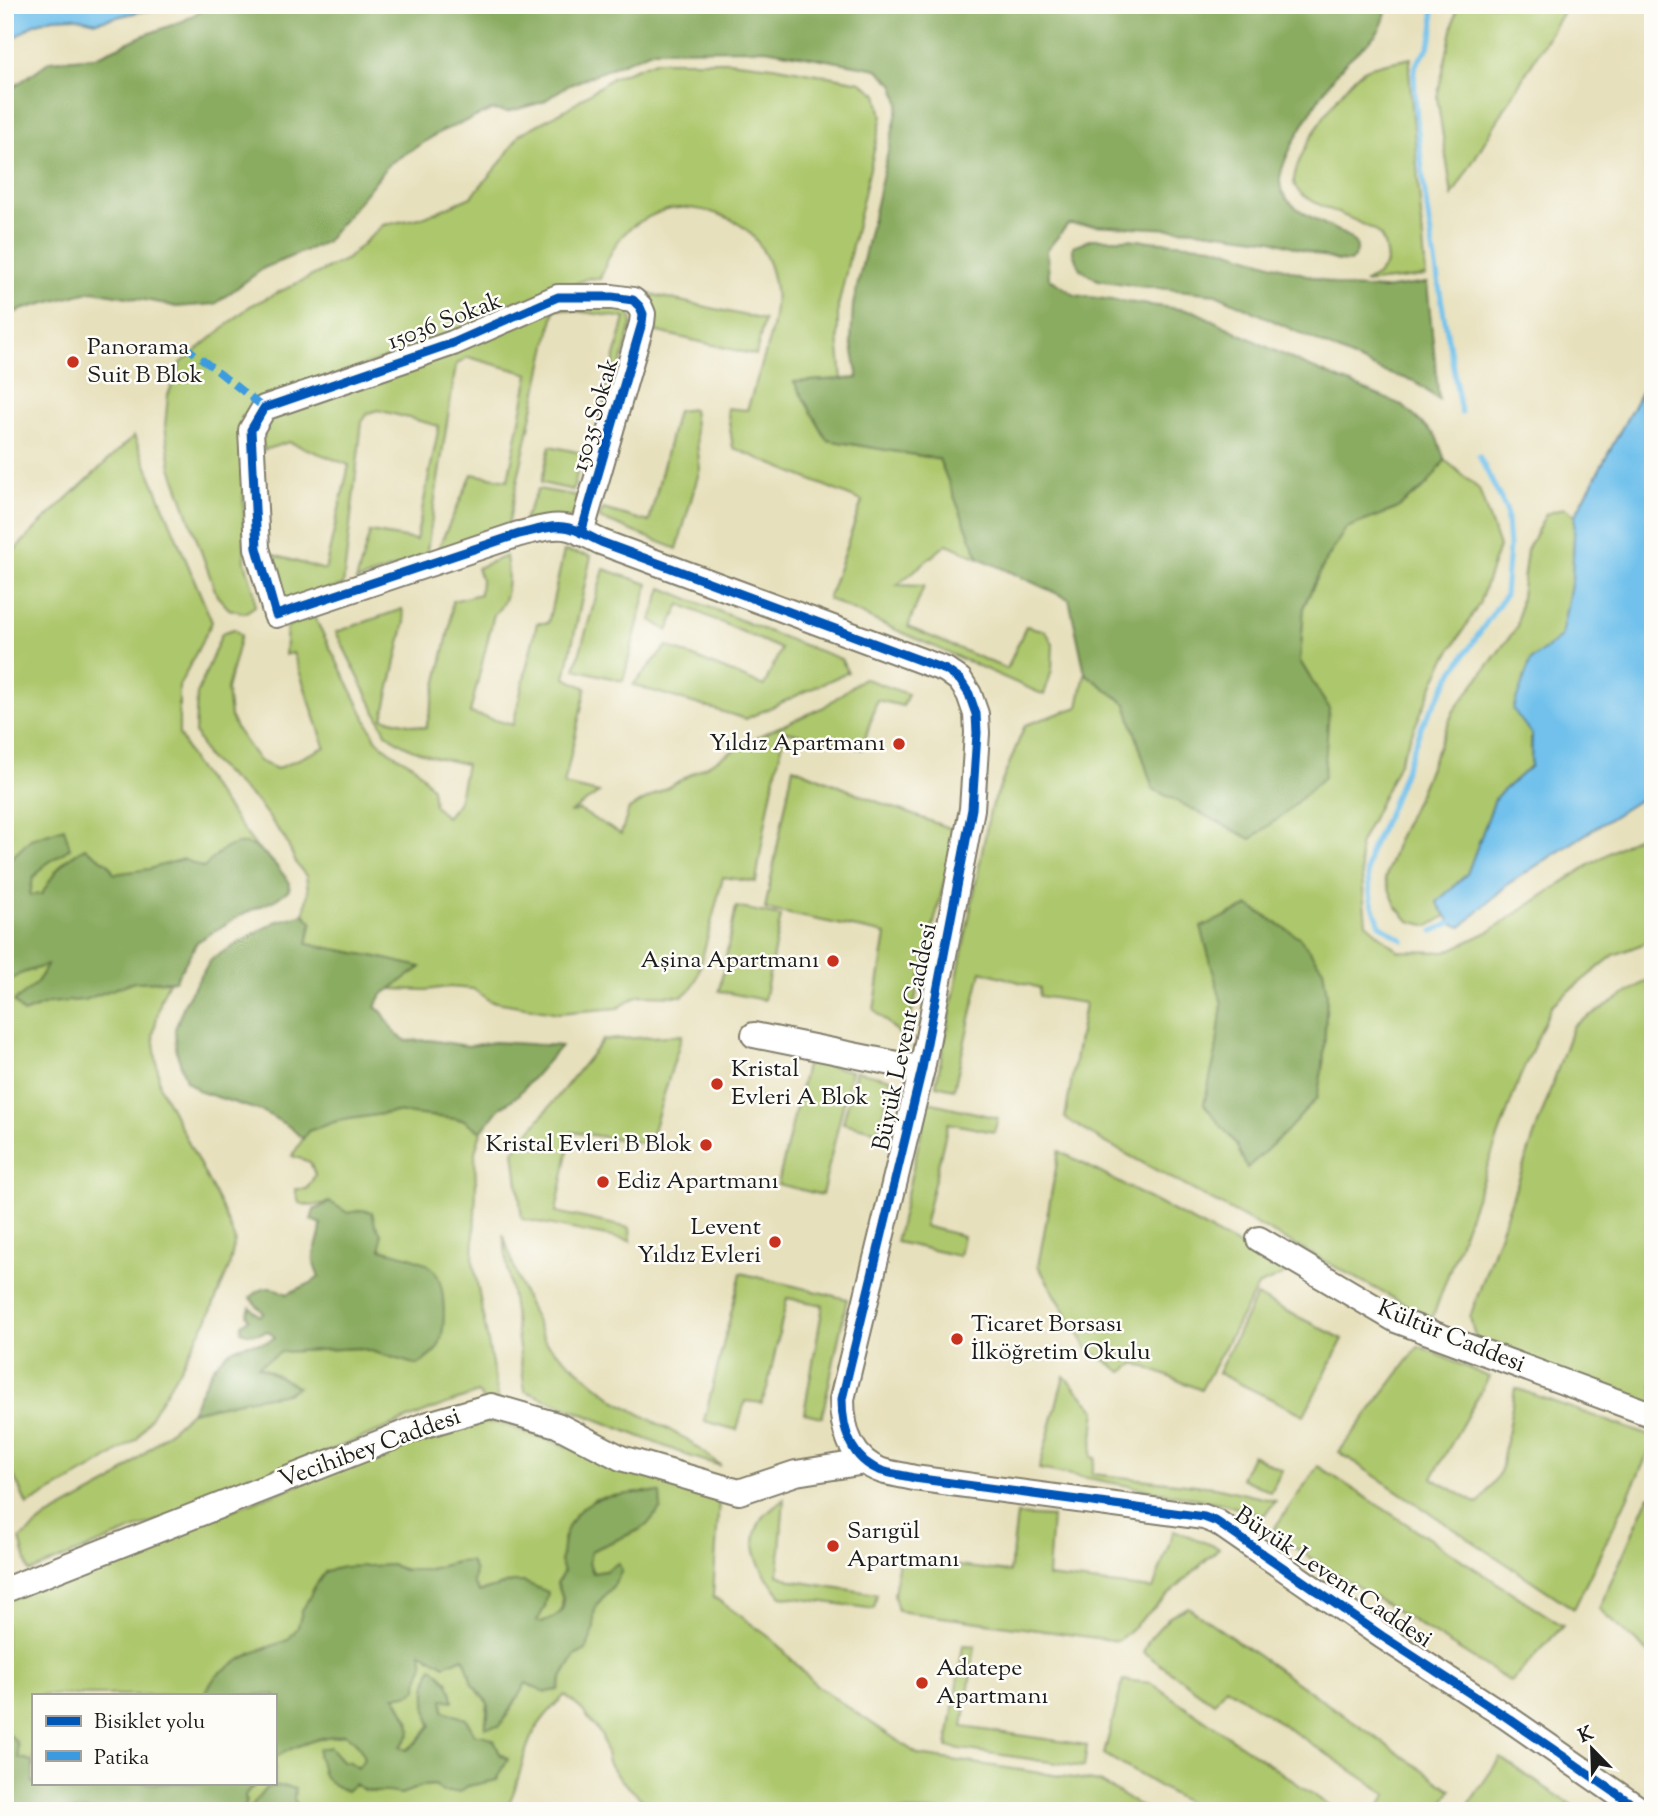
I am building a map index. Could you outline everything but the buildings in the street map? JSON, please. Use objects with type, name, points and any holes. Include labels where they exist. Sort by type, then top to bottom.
[{"type":"street","name":"15036 Sokak","points":[[264,408],[453,343],[558,297],[612,297],[633,300],[640,307]]},
{"type":"street","name":"15035 Sokak","points":[[581,533],[642,323],[643,314],[640,307]]},
{"type":"street","name":"Büyük Levent Caddesi","points":[[264,408],[251,430],[257,548],[276,615],[519,534],[567,527],[946,670],[960,680],[969,694],[977,723],[972,809],[922,1069],[842,1399],[845,1434],[865,1462],[880,1470],[914,1478],[1204,1517],[1217,1522],[1642,1811]]},
{"type":"street","points":[[754,1035],[922,1069]]},
{"type":"street","name":"Kültür Caddesi","points":[[1259,1239],[1396,1320],[1653,1415]]},
{"type":"street","name":"Vecihibey Caddesi","points":[[5,1590],[425,1425],[491,1406],[557,1425],[621,1458],[739,1492],[796,1473],[865,1462]]},
{"type":"green space","points":[[210,5],[1388,5],[1379,30],[1344,64],[1316,103],[1288,155],[1280,181],[1283,193],[1291,204],[1353,241],[1357,250],[1350,262],[1338,261],[1272,240],[1196,230],[1068,224],[1047,250],[1049,278],[1075,295],[1194,311],[1298,362],[1402,405],[1436,436],[1445,460],[1427,485],[1396,509],[1346,528],[1304,605],[1300,661],[1329,709],[1324,777],[1284,814],[1251,839],[1153,789],[1126,704],[1085,673],[1069,599],[979,558],[939,459],[827,440],[794,382],[858,378],[851,341],[853,305],[899,103],[894,85],[877,69],[765,49],[654,50],[565,87],[543,102],[507,112],[492,110],[442,131],[389,164],[326,242],[264,268],[215,304],[176,307],[93,291],[5,316],[5,98],[15,86],[50,61],[96,57],[183,21]]},
{"type":"green space","points":[[1451,5],[1567,5],[1452,196],[1437,97],[1456,12]]},
{"type":"green space","points":[[1411,58],[1409,70],[1426,276],[1364,283],[1377,275],[1387,263],[1380,236],[1373,229],[1306,197],[1295,186],[1295,176],[1299,161],[1319,124],[1355,77],[1374,66]]},
{"type":"green space","points":[[655,61],[728,61],[773,66],[861,82],[877,94],[882,116],[838,307],[842,379],[795,382],[828,440],[939,459],[979,558],[947,544],[897,585],[924,586],[908,627],[1007,669],[1026,626],[1046,631],[1053,644],[1052,670],[1044,695],[828,599],[862,501],[733,448],[727,408],[747,410],[771,334],[775,303],[774,283],[766,258],[749,232],[722,215],[700,209],[672,209],[644,219],[631,228],[614,248],[600,279],[589,278],[445,338],[265,399],[242,433],[245,562],[254,591],[255,606],[245,613],[229,609],[217,596],[171,467],[165,426],[168,395],[181,363],[250,306],[347,259],[383,225],[425,217],[471,197],[501,162],[520,134],[565,110],[612,78]]},
{"type":"green space","points":[[1091,239],[1213,246],[1345,287],[1383,289],[1427,283],[1439,400],[1414,381],[1381,371],[1216,294],[1098,280],[1080,269],[1073,253],[1073,246]]},
{"type":"green space","points":[[632,290],[764,320],[756,355],[645,329],[652,300],[630,295]]},
{"type":"green space","points":[[558,303],[629,307],[632,324],[603,428],[597,426],[625,318],[555,308],[506,534],[436,553],[472,474],[508,480],[529,374],[468,357],[456,365],[426,557],[356,581],[370,532],[416,540],[439,426],[378,410],[368,413],[362,422],[343,586],[281,603],[267,553],[325,570],[349,465],[289,442],[264,450],[260,438],[268,414]]},
{"type":"green space","points":[[693,409],[700,469],[677,549],[599,518],[603,509],[649,522],[677,411]]},
{"type":"green space","points":[[134,436],[212,622],[179,686],[179,734],[193,762],[279,878],[184,948],[161,999],[153,1035],[160,1087],[221,1206],[235,1240],[229,1268],[208,1318],[137,1439],[27,1505],[5,1456],[5,560]]},
{"type":"green space","points":[[550,446],[582,453],[573,490],[541,483]]},
{"type":"green space","points":[[1445,460],[1479,489],[1499,547],[1479,604],[1442,665],[1359,845],[1366,923],[1398,951],[1446,952],[1490,931],[1589,865],[1653,827],[1653,940],[1614,955],[1552,1005],[1520,1077],[1432,1319],[1102,1141],[1065,1118],[1085,1003],[1039,996],[1040,988],[981,971],[954,1089],[936,1085],[990,811],[1025,725],[1078,707],[1085,673],[1126,704],[1153,789],[1329,709],[1300,661],[1304,606],[1324,564],[1346,528],[1396,509],[1427,485]],"holes":[[[1323,969],[1327,995],[1323,1066],[1247,1168],[1236,1144],[1204,1104],[1216,1053],[1222,1004]]]},
{"type":"green space","points":[[538,489],[584,497],[577,521],[521,526]]},
{"type":"green space","points":[[1564,508],[1575,515],[1572,579],[1561,638],[1531,660],[1531,766],[1496,797],[1467,874],[1437,902],[1446,916],[1429,926],[1409,921],[1396,906],[1385,879],[1398,838],[1453,712],[1517,627],[1527,550],[1546,514]]},
{"type":"green space","points":[[564,551],[591,556],[565,678],[586,688],[564,785],[599,793],[569,813],[579,810],[621,834],[629,809],[761,735],[824,707],[863,678],[908,694],[903,706],[877,700],[862,749],[786,731],[772,787],[756,882],[723,877],[697,978],[691,989],[682,996],[639,995],[618,1008],[559,1013],[490,1001],[473,989],[390,989],[420,968],[307,944],[312,922],[304,914],[308,891],[306,876],[297,865],[285,839],[258,803],[207,757],[195,733],[197,694],[222,633],[234,629],[241,635],[227,689],[230,716],[259,761],[277,769],[325,747],[293,653],[285,655],[287,626],[314,616],[376,739],[417,769],[432,788],[434,805],[446,817],[458,803],[466,764],[414,750],[386,733],[336,632],[402,609],[405,622],[383,718],[426,728],[450,626],[452,601],[480,594],[481,579],[477,568],[506,556],[506,595],[494,614],[470,713],[513,725],[537,623],[548,623]]},
{"type":"green space","points":[[604,569],[648,584],[623,681],[575,669]]},
{"type":"green space","points":[[662,588],[841,659],[848,672],[746,719],[633,685],[667,646],[764,686],[781,649],[680,604],[668,631],[651,620]]},
{"type":"green space","points":[[793,767],[957,831],[905,1039],[874,1010],[886,934],[765,909]]},
{"type":"green space","points":[[64,828],[70,848],[45,865],[33,878],[30,895],[42,894],[60,867],[85,848],[109,864],[114,874],[149,869],[183,859],[204,868],[220,852],[241,844],[251,845],[268,857],[290,883],[289,890],[197,942],[175,981],[133,982],[84,1000],[49,1003],[23,1013],[14,1001],[34,986],[47,965],[20,974],[5,984],[5,864],[31,839]]},
{"type":"green space","points":[[1249,906],[1299,937],[1323,969],[1327,995],[1323,1066],[1317,1098],[1286,1132],[1247,1168],[1236,1144],[1204,1104],[1216,1053],[1222,1004],[1201,927]]},
{"type":"green space","points":[[736,907],[781,916],[764,1000],[719,991]]},
{"type":"green space","points":[[304,914],[312,922],[307,944],[421,967],[382,995],[375,1007],[382,1012],[396,1034],[407,1041],[429,1040],[468,1046],[494,1042],[561,1046],[517,1096],[499,1109],[481,1132],[464,1120],[395,1112],[337,1121],[308,1131],[303,1139],[291,1128],[264,1112],[201,1092],[186,1081],[176,1050],[175,1029],[185,1002],[211,959],[275,922]]},
{"type":"green space","points":[[1653,977],[1653,1409],[1476,1341],[1470,1317],[1573,1026]]},
{"type":"green space","points":[[682,1035],[649,1144],[572,1132],[556,1212],[630,1228],[631,1241],[522,1219],[514,1151],[603,1040]]},
{"type":"green space","points":[[807,1061],[851,1071],[822,1195],[778,1184]]},
{"type":"green space","points":[[856,1071],[892,1079],[878,1131],[843,1123]]},
{"type":"green space","points":[[928,1102],[998,1118],[994,1132],[948,1123],[924,1226],[963,1236],[959,1256],[896,1242]]},
{"type":"green space","points":[[395,1112],[464,1120],[481,1132],[475,1152],[473,1261],[503,1424],[719,1500],[713,1596],[772,1639],[817,1686],[919,1755],[1100,1782],[1149,1811],[650,1811],[648,1805],[617,1776],[608,1762],[602,1736],[582,1710],[565,1695],[534,1732],[513,1794],[504,1811],[295,1811],[297,1804],[285,1786],[267,1787],[244,1811],[245,1795],[256,1784],[276,1784],[276,1757],[310,1742],[344,1734],[357,1744],[364,1760],[358,1768],[342,1761],[330,1748],[322,1763],[322,1771],[364,1790],[401,1794],[422,1786],[435,1785],[443,1792],[497,1779],[508,1759],[475,1735],[466,1719],[444,1711],[442,1700],[449,1682],[433,1668],[426,1696],[431,1725],[407,1750],[400,1747],[410,1722],[395,1697],[417,1689],[422,1667],[420,1651],[445,1665],[463,1657],[472,1684],[488,1703],[485,1727],[507,1716],[526,1683],[533,1687],[558,1690],[597,1604],[613,1586],[618,1564],[605,1571],[593,1573],[589,1563],[591,1551],[647,1524],[661,1508],[645,1492],[594,1499],[563,1538],[564,1552],[560,1561],[564,1571],[557,1583],[562,1606],[559,1615],[542,1623],[536,1621],[545,1607],[513,1582],[479,1592],[457,1562],[416,1570],[392,1565],[302,1611],[298,1627],[288,1640],[274,1646],[204,1694],[32,1694],[32,1762],[18,1758],[10,1735],[5,1735],[5,1595],[466,1422],[502,1423],[478,1393],[29,1572],[20,1539],[46,1518],[112,1482],[191,1412],[287,1393],[297,1387],[258,1366],[281,1352],[360,1348],[418,1365],[413,1258],[381,1249],[381,1234],[363,1210],[348,1213],[330,1202],[311,1206],[299,1203],[295,1189],[307,1189],[315,1175],[310,1162],[292,1156],[308,1131],[337,1121]]},
{"type":"green space","points":[[1059,1151],[1289,1272],[1258,1286],[1201,1390],[1136,1363],[1122,1372],[1087,1348],[1038,1266]]},
{"type":"green space","points":[[330,1202],[348,1213],[363,1210],[372,1212],[381,1234],[381,1249],[421,1261],[437,1274],[444,1318],[437,1350],[418,1365],[360,1348],[281,1352],[258,1366],[298,1387],[287,1393],[191,1412],[211,1372],[224,1355],[243,1345],[272,1340],[275,1337],[268,1331],[254,1334],[241,1331],[242,1324],[249,1319],[247,1315],[250,1307],[260,1316],[264,1313],[250,1298],[268,1288],[287,1294],[319,1277],[314,1255],[321,1224],[311,1220],[314,1210]]},
{"type":"green space","points":[[503,1234],[521,1288],[546,1343],[616,1401],[688,1440],[721,1466],[525,1391]]},
{"type":"green space","points":[[741,1273],[847,1299],[822,1417],[804,1413],[823,1305],[787,1298],[762,1403],[745,1401],[737,1430],[704,1421]]},
{"type":"green space","points":[[1256,1296],[1343,1339],[1304,1415],[1218,1373]]},
{"type":"green space","points":[[1419,1346],[1489,1377],[1432,1478],[1478,1504],[1501,1470],[1515,1388],[1653,1437],[1653,1444],[1574,1609],[1339,1452]]},
{"type":"green space","points":[[1064,1376],[1096,1410],[1092,1474],[1215,1487],[1276,1501],[1263,1516],[1224,1504],[1039,1469]]},
{"type":"green space","points":[[1252,1455],[1282,1470],[1271,1492],[1241,1478]]},
{"type":"green space","points":[[1318,1466],[1563,1626],[1511,1682],[1271,1533]]},
{"type":"green space","points":[[645,1492],[660,1493],[661,1508],[647,1525],[639,1530],[591,1551],[589,1563],[593,1573],[605,1571],[618,1563],[622,1571],[597,1604],[594,1630],[586,1650],[575,1656],[558,1690],[546,1692],[526,1683],[500,1726],[485,1727],[488,1703],[472,1684],[463,1657],[445,1665],[421,1652],[424,1664],[417,1689],[411,1694],[395,1697],[410,1727],[407,1738],[400,1747],[407,1750],[431,1725],[426,1696],[432,1667],[451,1689],[453,1701],[443,1700],[444,1711],[466,1719],[475,1735],[494,1740],[500,1754],[508,1759],[497,1780],[468,1786],[459,1792],[443,1792],[435,1785],[422,1786],[401,1794],[374,1792],[354,1784],[346,1791],[327,1779],[318,1756],[319,1749],[330,1747],[342,1761],[350,1762],[358,1768],[364,1759],[363,1754],[357,1744],[344,1734],[297,1746],[276,1757],[276,1694],[204,1694],[221,1672],[250,1654],[288,1640],[298,1627],[302,1611],[326,1571],[343,1567],[392,1565],[403,1570],[426,1570],[470,1561],[475,1571],[473,1583],[479,1592],[513,1582],[524,1582],[548,1592],[545,1607],[537,1621],[542,1623],[556,1616],[563,1608],[563,1598],[557,1583],[564,1571],[560,1561],[565,1534],[571,1521],[587,1504],[607,1497]]},
{"type":"green space","points":[[1649,1496],[1653,1496],[1653,1657],[1599,1609]]},
{"type":"green space","points":[[784,1499],[778,1575],[794,1581],[877,1594],[874,1609],[781,1596],[758,1562],[754,1542],[762,1519]]},
{"type":"green space","points":[[1017,1515],[1052,1517],[1048,1577],[1153,1589],[1174,1530],[1219,1548],[1118,1641],[898,1611],[894,1595],[899,1559],[1010,1572]]},
{"type":"green space","points":[[1188,1607],[1451,1790],[1437,1811],[1376,1811],[1387,1794],[1226,1687],[1214,1703],[1143,1652],[1150,1638],[1171,1615]]},
{"type":"green space","points":[[963,1645],[975,1646],[963,1727],[1087,1745],[1084,1767],[947,1747]]},
{"type":"green space","points":[[1123,1680],[1151,1683],[1337,1811],[1201,1811],[1104,1754]]},
{"type":"green space","points":[[5,1735],[10,1735],[17,1743],[19,1758],[32,1762],[32,1784],[256,1784],[245,1795],[244,1811],[5,1811]]},
{"type":"green space","points":[[1500,1758],[1581,1811],[1464,1811]]},
{"type":"green space","points":[[267,1787],[295,1788],[295,1811],[247,1811]]},
{"type":"water","points":[[5,5],[170,5],[96,22],[74,17],[53,18],[34,24],[5,45]]},
{"type":"water","points":[[1653,370],[1653,791],[1508,884],[1461,927],[1451,923],[1437,902],[1467,874],[1496,797],[1531,766],[1532,735],[1513,709],[1531,660],[1561,637],[1572,579],[1575,515]]},
{"type":"waterway","points":[[1430,5],[1434,22],[1431,40],[1414,71],[1417,117],[1432,244],[1461,413]]},
{"type":"waterway","points":[[1403,940],[1380,925],[1371,900],[1367,870],[1370,852],[1390,809],[1423,723],[1453,672],[1505,595],[1509,547],[1506,509],[1479,456]]},
{"type":"waterway","points":[[1433,931],[1451,923]]},
{"type":"marked path","points":[[184,345],[264,408]]},
{"type":"cycle path","points":[[581,533],[642,323],[643,314],[633,300],[612,297],[558,297],[453,343],[264,408],[251,430],[257,548],[276,615],[519,534],[564,527],[946,670],[960,680],[969,694],[976,714],[977,733],[972,809],[922,1069],[842,1399],[846,1432],[855,1451],[871,1466],[914,1478],[1204,1517],[1217,1522],[1642,1811]]},
{"type":"place","name":"Panorama Suit B Blok","points":[[73,362]]},
{"type":"place","name":"Yıldız Apartmanı","points":[[899,744]]},
{"type":"place","name":"Aşina Apartmanı","points":[[833,961]]},
{"type":"place","name":"Kristal Evleri A Blok","points":[[717,1084]]},
{"type":"place","name":"Kristal Evleri B Blok","points":[[706,1145]]},
{"type":"place","name":"Ediz Apartmanı","points":[[603,1182]]},
{"type":"place","name":"Levent Yıldız Evleri","points":[[775,1242]]},
{"type":"place","name":"Ticaret Borsası İlköğretim Okulu","points":[[957,1339]]},
{"type":"place","name":"Sarıgül Apartmanı","points":[[833,1546]]},
{"type":"place","name":"Adatepe Apartmanı","points":[[922,1683]]}]
